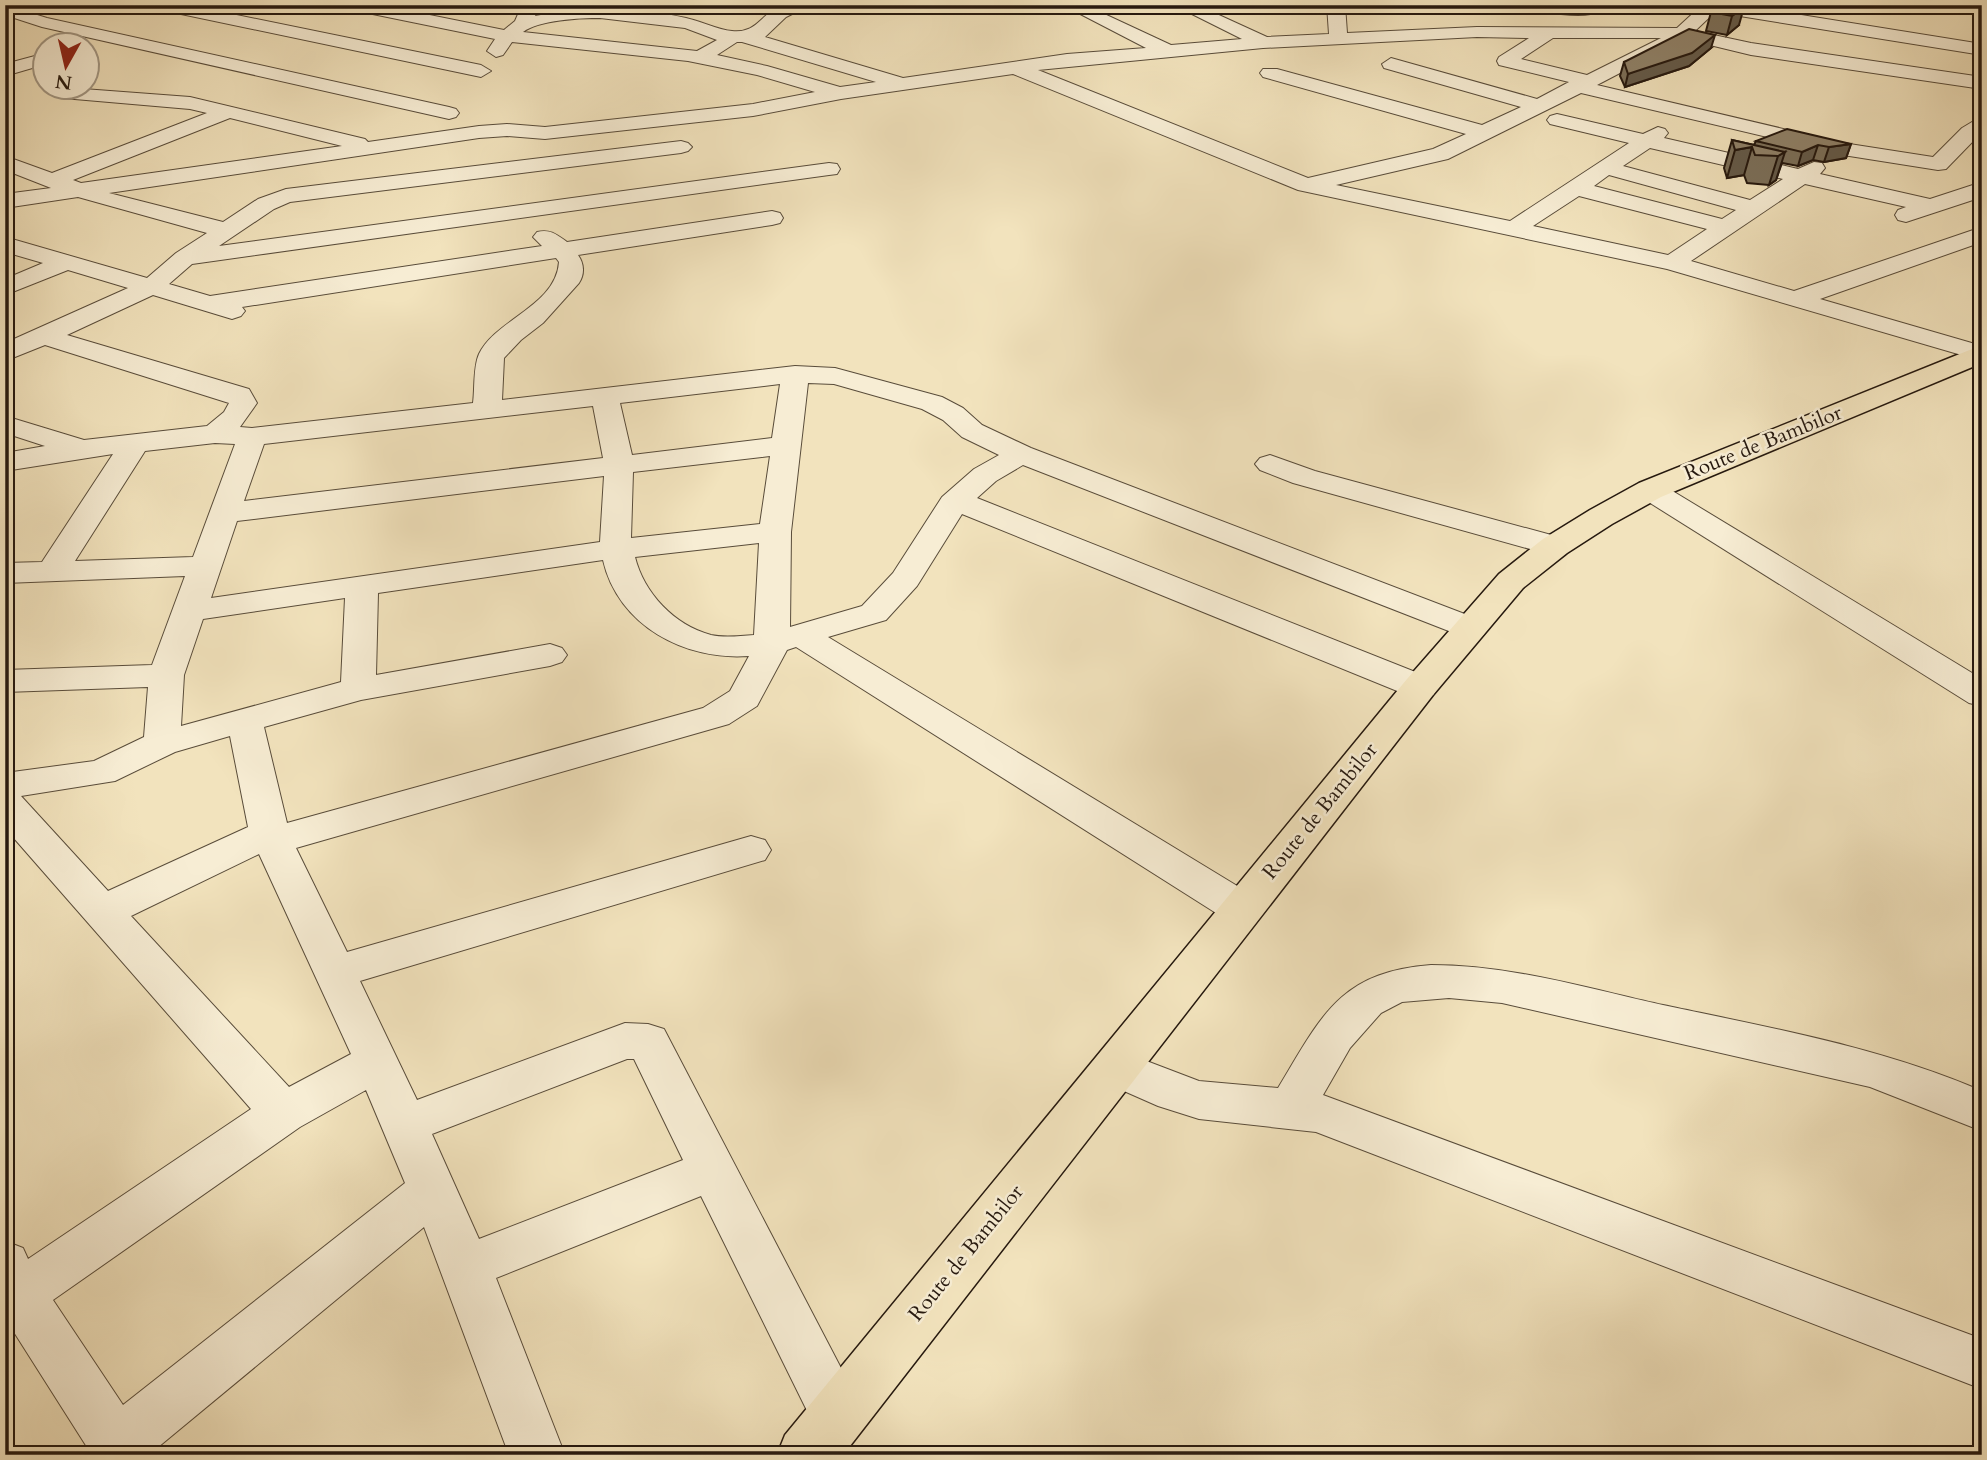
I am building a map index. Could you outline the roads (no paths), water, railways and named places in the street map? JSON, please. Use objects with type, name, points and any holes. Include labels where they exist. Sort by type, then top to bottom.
[{"type":"main road","name":"Route de Bambilor","points":[[806,1455],[1420,687],[1511,581],[1555,546],[1650,490],[1980,354]]},
{"type":"street","points":[[162,5],[481,71]]},
{"type":"street","points":[[102,42],[229,5]]},
{"type":"street","points":[[353,5],[507,36],[700,57],[760,70],[841,93]]},
{"type":"street","points":[[523,24],[531,5]]},
{"type":"street","points":[[700,57],[736,37],[757,35],[780,13],[802,5]]},
{"type":"street","points":[[1071,5],[1170,51]]},
{"type":"street","points":[[1182,5],[1263,43]]},
{"type":"street","points":[[1336,5],[1338,38]]},
{"type":"street","points":[[1533,5],[1600,13]]},
{"type":"street","points":[[1306,186],[1440,154],[1535,105],[1654,50],[1687,28],[1712,6],[1981,48],[1974,58],[1982,71]]},
{"type":"street","points":[[5,9],[42,22],[115,39],[457,103]]},
{"type":"street","points":[[428,141],[507,36],[523,24],[559,16],[608,13],[695,25],[838,63],[901,84]]},
{"type":"street","points":[[1398,15],[1402,35],[1399,61],[1384,66],[1535,105]]},
{"type":"street","points":[[1626,16],[1687,28],[1751,49],[1982,83]]},
{"type":"street","points":[[5,201],[70,189],[494,130],[545,133],[753,110],[841,93],[1012,67],[1338,38],[1687,28]]},
{"type":"street","points":[[1550,31],[1506,61],[1688,113],[1843,149],[1938,164],[1974,176]]},
{"type":"street","points":[[5,69],[32,62]]},
{"type":"street","points":[[1012,67],[1306,186],[1672,263],[1980,354]]},
{"type":"street","points":[[1270,73],[1483,132]]},
{"type":"street","points":[[1328,89],[1353,79]]},
{"type":"street","points":[[102,96],[190,103],[378,148]]},
{"type":"street","points":[[5,227],[70,189],[228,112]]},
{"type":"street","points":[[1514,229],[1688,113]]},
{"type":"street","points":[[1557,120],[1930,206]]},
{"type":"street","points":[[1938,164],[1977,130]]},
{"type":"street","points":[[428,141],[443,176],[454,221]]},
{"type":"street","points":[[5,353],[151,287],[186,258],[227,230],[286,195],[681,147]]},
{"type":"street","points":[[1672,263],[1843,149]]},
{"type":"street","points":[[5,162],[70,189],[160,217],[227,230]]},
{"type":"street","points":[[1606,168],[1754,208]]},
{"type":"street","points":[[186,258],[829,169]]},
{"type":"street","points":[[1974,176],[1930,206],[1905,215],[1977,239]]},
{"type":"street","points":[[1576,188],[1726,227]]},
{"type":"street","points":[[487,408],[491,356],[512,334],[534,318],[570,278],[571,262],[562,250],[538,232],[533,211]]},
{"type":"street","points":[[210,304],[772,218]]},
{"type":"street","points":[[1796,299],[1977,239]]},
{"type":"street","points":[[5,244],[267,321]]},
{"type":"street","points":[[5,288],[66,261]]},
{"type":"street","points":[[43,336],[239,395],[243,403],[235,417],[215,434]]},
{"type":"street","points":[[103,911],[271,837],[716,716],[744,698],[787,640],[775,532],[795,374]]},
{"type":"street","points":[[5,462],[81,449],[215,434],[252,437],[795,374],[835,376],[932,404],[953,414],[972,431],[1021,454],[1471,628]]},
{"type":"street","points":[[605,396],[618,466],[616,549],[625,577],[642,606],[667,626],[698,642],[733,647],[787,640],[874,613],[905,579],[953,504],[959,502],[985,475],[1021,454]]},
{"type":"street","points":[[5,424],[81,449]]},
{"type":"street","points":[[162,743],[166,675],[252,437]]},
{"type":"street","points":[[52,572],[135,443]]},
{"type":"street","points":[[223,513],[786,444]]},
{"type":"street","points":[[1270,464],[1304,477],[1555,546]]},
{"type":"street","points":[[1650,490],[1982,695]]},
{"type":"street","points":[[959,502],[1420,687]]},
{"type":"street","points":[[188,611],[362,588],[616,549],[775,532]]},
{"type":"street","points":[[5,573],[205,566]]},
{"type":"street","points":[[358,689],[362,588]]},
{"type":"street","points":[[787,640],[1242,909]]},
{"type":"street","points":[[5,786],[102,772],[162,743],[358,689],[551,655]]},
{"type":"street","points":[[5,681],[166,675]]},
{"type":"street","points":[[245,722],[271,837],[377,1062],[433,1190],[466,1267],[537,1455]]},
{"type":"street","points":[[5,803],[283,1113]]},
{"type":"street","points":[[335,972],[751,850]]},
{"type":"street","points":[[1292,1107],[1329,1042],[1364,1002],[1385,990],[1418,983],[1449,981],[1502,986],[1873,1069],[1928,1088],[1982,1112]]},
{"type":"street","points":[[404,1125],[625,1041],[648,1042],[837,1414]]},
{"type":"street","points":[[377,1062],[283,1113],[12,1279],[121,1450],[433,1190]]},
{"type":"street","points":[[1115,1067],[1184,1096],[1233,1105],[1292,1107],[1321,1114],[1919,1343],[1982,1364]]},
{"type":"street","points":[[466,1267],[714,1169]]}]
